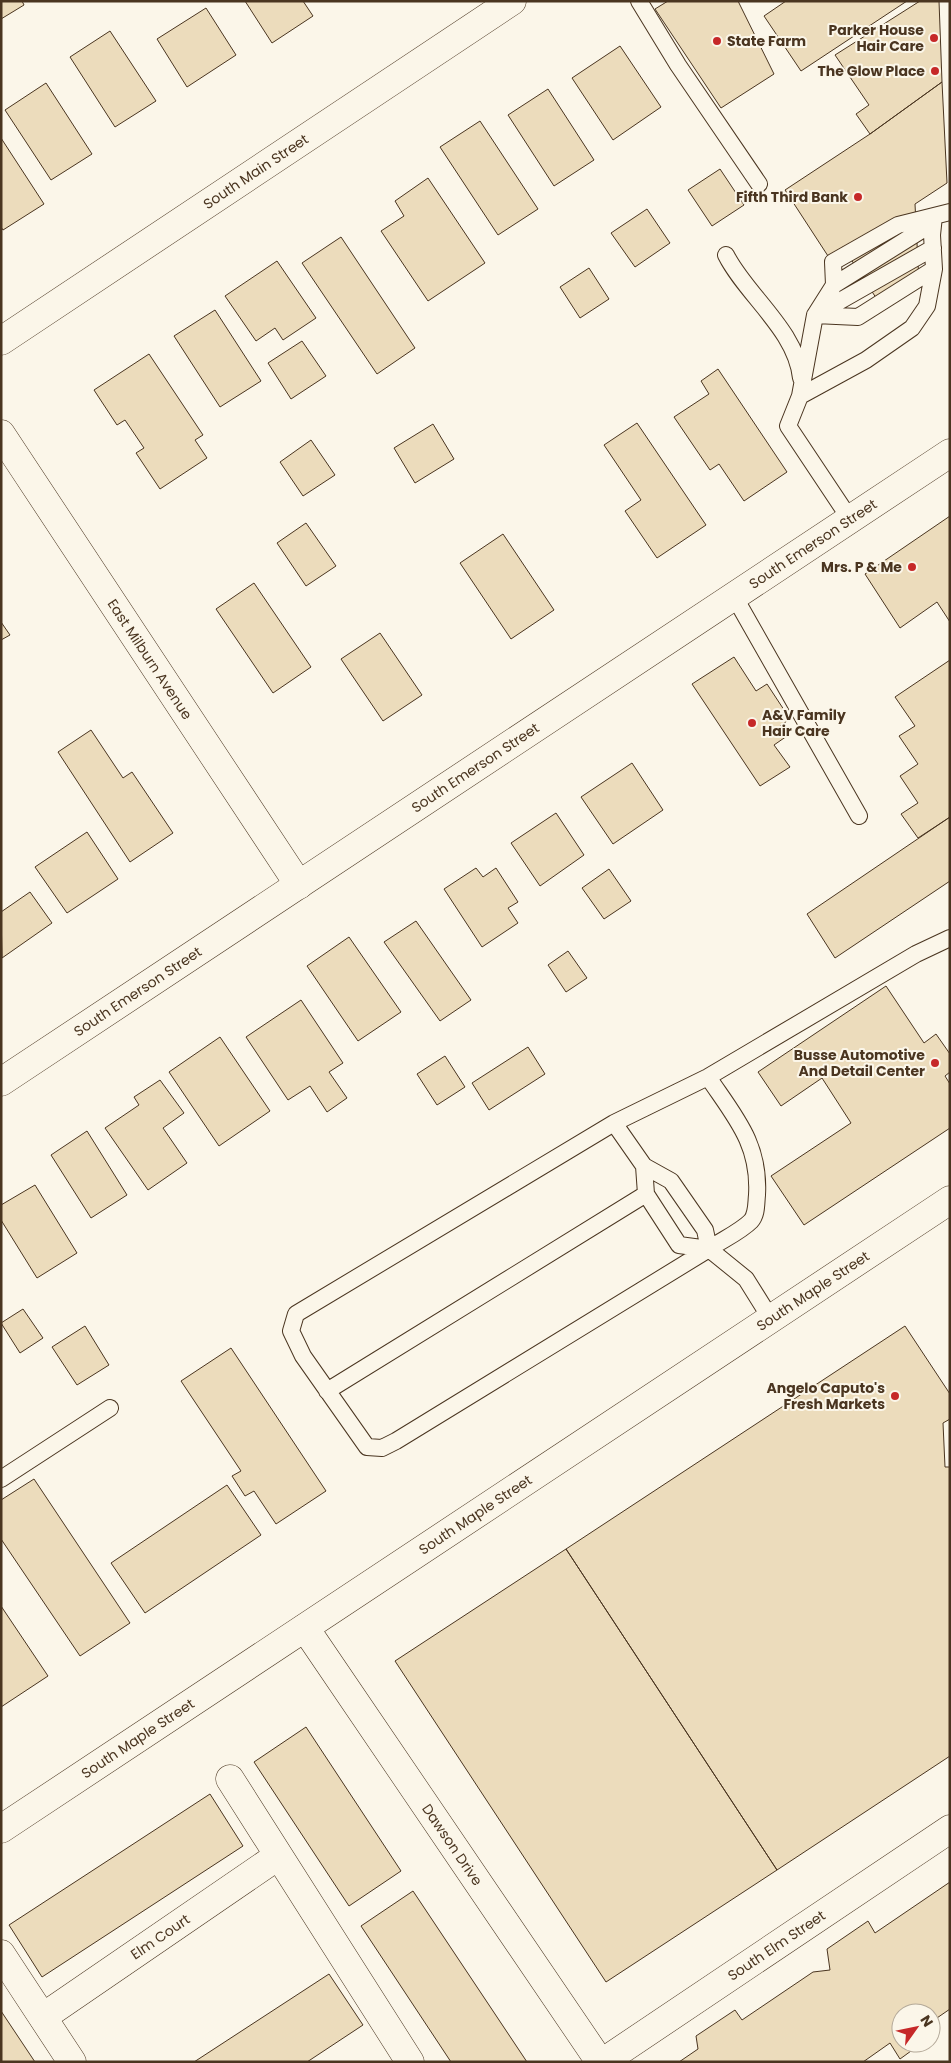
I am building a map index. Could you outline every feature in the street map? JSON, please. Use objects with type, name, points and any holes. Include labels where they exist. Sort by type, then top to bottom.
[{"type":"street","name":"South Main Street","points":[[1,341],[512,1]]},
{"type":"street","name":"East Milburn Avenue","points":[[1,434],[299,885]]},
{"type":"street","name":"South Emerson Street","points":[[1,1082],[950,453]]},
{"type":"street","name":"South Maple Street","points":[[1,1829],[950,1200]]},
{"type":"street","name":"Dawson Drive","points":[[305,1628],[601,2062]]},
{"type":"street","points":[[230,1779],[410,2062]]},
{"type":"street","name":"South Elm Street","points":[[601,2062],[950,1830]]},
{"type":"street","name":"Elm Court","points":[[42,2017],[278,1856]]},
{"type":"street","points":[[1,1954],[72,2062]]},
{"type":"lane","points":[[639,1],[678,65],[759,184]]},
{"type":"lane","points":[[800,396],[866,360],[912,328],[927,306],[934,269],[933,248],[939,217]]},
{"type":"lane","points":[[850,519],[788,426],[800,396],[815,315],[834,285],[939,217]]},
{"type":"lane","points":[[815,315],[933,248]]},
{"type":"lane","points":[[726,255],[731,265],[769,312],[798,363],[801,376],[800,396]]},
{"type":"lane","points":[[815,315],[858,317],[934,269]]},
{"type":"lane","points":[[734,596],[859,816]]},
{"type":"lane","points":[[708,1077],[746,1134],[756,1158],[757,1192],[755,1213],[750,1221],[709,1249],[396,1441],[382,1448],[367,1447],[303,1356],[290,1331],[296,1314],[614,1123],[708,1077],[916,954],[950,938]]},
{"type":"lane","points":[[614,1123],[644,1166],[671,1181],[705,1230],[709,1249]]},
{"type":"lane","points":[[644,1166],[646,1194],[679,1245],[709,1249],[746,1279],[771,1319]]},
{"type":"lane","points":[[327,1392],[646,1194]]},
{"type":"lane","points":[[1,1479],[110,1408]]},
{"type":"building","points":[[1,1],[22,1],[24,5],[1,19]]},
{"type":"building","points":[[245,1],[303,1],[313,16],[272,43]]},
{"type":"building","name":"State Farm","points":[[668,1],[738,1],[774,74],[721,108],[655,9]]},
{"type":"building","points":[[786,1],[907,1],[801,71],[764,16]]},
{"type":"building","points":[[920,1],[939,1],[942,82],[870,134],[856,114],[869,105],[835,55]]},
{"type":"building","points":[[206,8],[236,55],[187,87],[157,39]]},
{"type":"building","points":[[110,31],[156,101],[115,127],[70,57]]},
{"type":"building","points":[[620,46],[661,107],[613,140],[572,78]]},
{"type":"building","name":"Fifth Third Bank","points":[[942,82],[947,183],[915,204],[919,282],[882,307],[843,247],[828,256],[785,190],[870,134]]},
{"type":"building","points":[[46,83],[92,154],[51,180],[5,110]]},
{"type":"building","points":[[548,89],[594,160],[554,186],[508,115]]},
{"type":"building","points":[[480,121],[538,209],[498,235],[440,147]]},
{"type":"building","points":[[1,138],[44,204],[3,230],[1,227]]},
{"type":"building","points":[[720,169],[744,205],[712,226],[688,190]]},
{"type":"building","points":[[428,178],[485,263],[428,301],[381,231],[404,216],[395,201]]},
{"type":"building","points":[[647,209],[670,243],[635,267],[611,233]]},
{"type":"building","points":[[341,237],[415,348],[377,374],[302,263]]},
{"type":"building","points":[[277,261],[316,318],[283,340],[275,328],[256,341],[225,296]]},
{"type":"building","points":[[589,268],[609,299],[580,318],[560,287]]},
{"type":"building","points":[[215,310],[261,381],[220,407],[174,336]]},
{"type":"building","points":[[302,341],[326,376],[291,399],[268,363]]},
{"type":"building","points":[[149,354],[203,435],[195,440],[207,458],[160,489],[136,453],[144,448],[125,420],[117,425],[94,390]]},
{"type":"building","points":[[718,369],[787,472],[744,501],[719,464],[710,470],[674,417],[709,394],[701,381]]},
{"type":"building","points":[[637,423],[706,525],[657,558],[625,511],[641,500],[604,445]]},
{"type":"building","points":[[433,424],[454,459],[415,483],[394,448]]},
{"type":"building","points":[[311,440],[335,475],[303,496],[280,462]]},
{"type":"building","name":"Mrs. P & Me","points":[[950,516],[950,622],[937,602],[900,628],[865,574]]},
{"type":"building","points":[[306,523],[336,566],[306,586],[277,543]]},
{"type":"building","points":[[503,534],[554,610],[511,639],[460,563]]},
{"type":"building","points":[[254,583],[311,667],[273,693],[216,609]]},
{"type":"building","points":[[1,622],[10,635],[1,640]]},
{"type":"building","points":[[380,633],[422,695],[383,721],[341,659]]},
{"type":"building","name":"A&V Family Hair Care","points":[[734,657],[756,691],[767,684],[790,719],[780,726],[787,736],[774,745],[790,767],[760,786],[692,684]]},
{"type":"building","points":[[950,660],[950,817],[918,838],[901,814],[918,803],[900,776],[918,764],[899,736],[915,726],[895,697]]},
{"type":"building","points":[[91,730],[123,778],[132,772],[173,833],[130,862],[58,752]]},
{"type":"building","points":[[632,763],[663,810],[613,844],[581,797]]},
{"type":"building","points":[[556,813],[584,855],[540,886],[511,843]]},
{"type":"building","points":[[950,817],[950,881],[835,958],[807,914]]},
{"type":"building","points":[[87,832],[118,879],[67,913],[35,867]]},
{"type":"building","points":[[476,868],[483,877],[496,868],[518,902],[508,908],[518,923],[482,947],[444,889]]},
{"type":"building","points":[[609,869],[631,901],[604,919],[582,888]]},
{"type":"building","points":[[30,892],[52,923],[2,958],[1,912]]},
{"type":"building","points":[[416,921],[471,1000],[440,1021],[384,942]]},
{"type":"building","points":[[349,937],[401,1012],[358,1041],[307,966]]},
{"type":"building","points":[[568,951],[587,978],[566,992],[548,965]]},
{"type":"building","points":[[886,986],[924,1043],[936,1034],[950,1054],[950,1072],[945,1076],[950,1084],[950,1128],[804,1225],[771,1176],[851,1123],[822,1078],[781,1106],[758,1072]]},
{"type":"building","points":[[301,1000],[343,1063],[329,1072],[347,1098],[327,1112],[310,1086],[288,1100],[246,1037]]},
{"type":"building","points":[[220,1037],[270,1111],[219,1146],[169,1072]]},
{"type":"building","points":[[528,1047],[545,1074],[489,1110],[472,1083]]},
{"type":"building","points":[[445,1056],[465,1087],[437,1105],[417,1074]]},
{"type":"building","points":[[160,1080],[184,1113],[163,1128],[187,1163],[148,1190],[105,1128],[139,1105],[134,1097]]},
{"type":"building","points":[[87,1131],[127,1195],[91,1218],[51,1155]]},
{"type":"building","points":[[35,1185],[77,1253],[37,1278],[1,1220],[1,1205]]},
{"type":"building","points":[[23,1309],[43,1338],[20,1353],[1,1323]]},
{"type":"building","points":[[85,1326],[109,1365],[77,1385],[52,1347]]},
{"type":"building","points":[[905,1326],[950,1394],[950,1419],[943,1423],[945,1467],[950,1467],[950,1756],[777,1870],[566,1549]]},
{"type":"building","points":[[231,1348],[326,1491],[276,1524],[254,1491],[245,1496],[232,1476],[241,1471],[181,1381]]},
{"type":"building","points":[[34,1479],[130,1623],[80,1656],[1,1539],[1,1500]]},
{"type":"building","points":[[227,1485],[261,1535],[145,1613],[111,1563]]},
{"type":"building","points":[[566,1549],[777,1870],[606,1982],[395,1661]]},
{"type":"building","points":[[1,1606],[48,1676],[1,1707]]},
{"type":"building","points":[[306,1727],[401,1871],[349,1906],[254,1762]]},
{"type":"building","points":[[210,1794],[243,1846],[42,1977],[9,1925]]},
{"type":"building","points":[[950,1882],[950,2009],[941,2015],[941,2003],[891,2003],[891,2045],[890,2043],[863,2062],[679,2062],[698,2049],[696,2036],[735,2010],[742,2020],[813,1972],[830,1970],[827,1949],[868,1921],[875,1933]]},
{"type":"building","points":[[413,1891],[527,2062],[451,2062],[361,1926]]},
{"type":"building","points":[[329,1974],[363,2025],[307,2062],[194,2062]]},
{"type":"building","points":[[1,2011],[35,2062],[1,2062]]},
{"type":"building","points":[[896,2053],[908,2053],[900,2059]]},
{"type":"place","name":"Parker House Hair Care","points":[[934,38]]},
{"type":"place","name":"State Farm","points":[[717,41]]},
{"type":"place","name":"The Glow Place","points":[[935,71]]},
{"type":"place","name":"Fifth Third Bank","points":[[858,197]]},
{"type":"place","name":"Mrs. P & Me","points":[[912,567]]},
{"type":"place","name":"A&V Family Hair Care","points":[[752,723]]},
{"type":"place","name":"Busse Automotive And Detail Center","points":[[935,1063]]},
{"type":"place","name":"Angelo Caputo's Fresh Markets","points":[[895,1396]]}]
